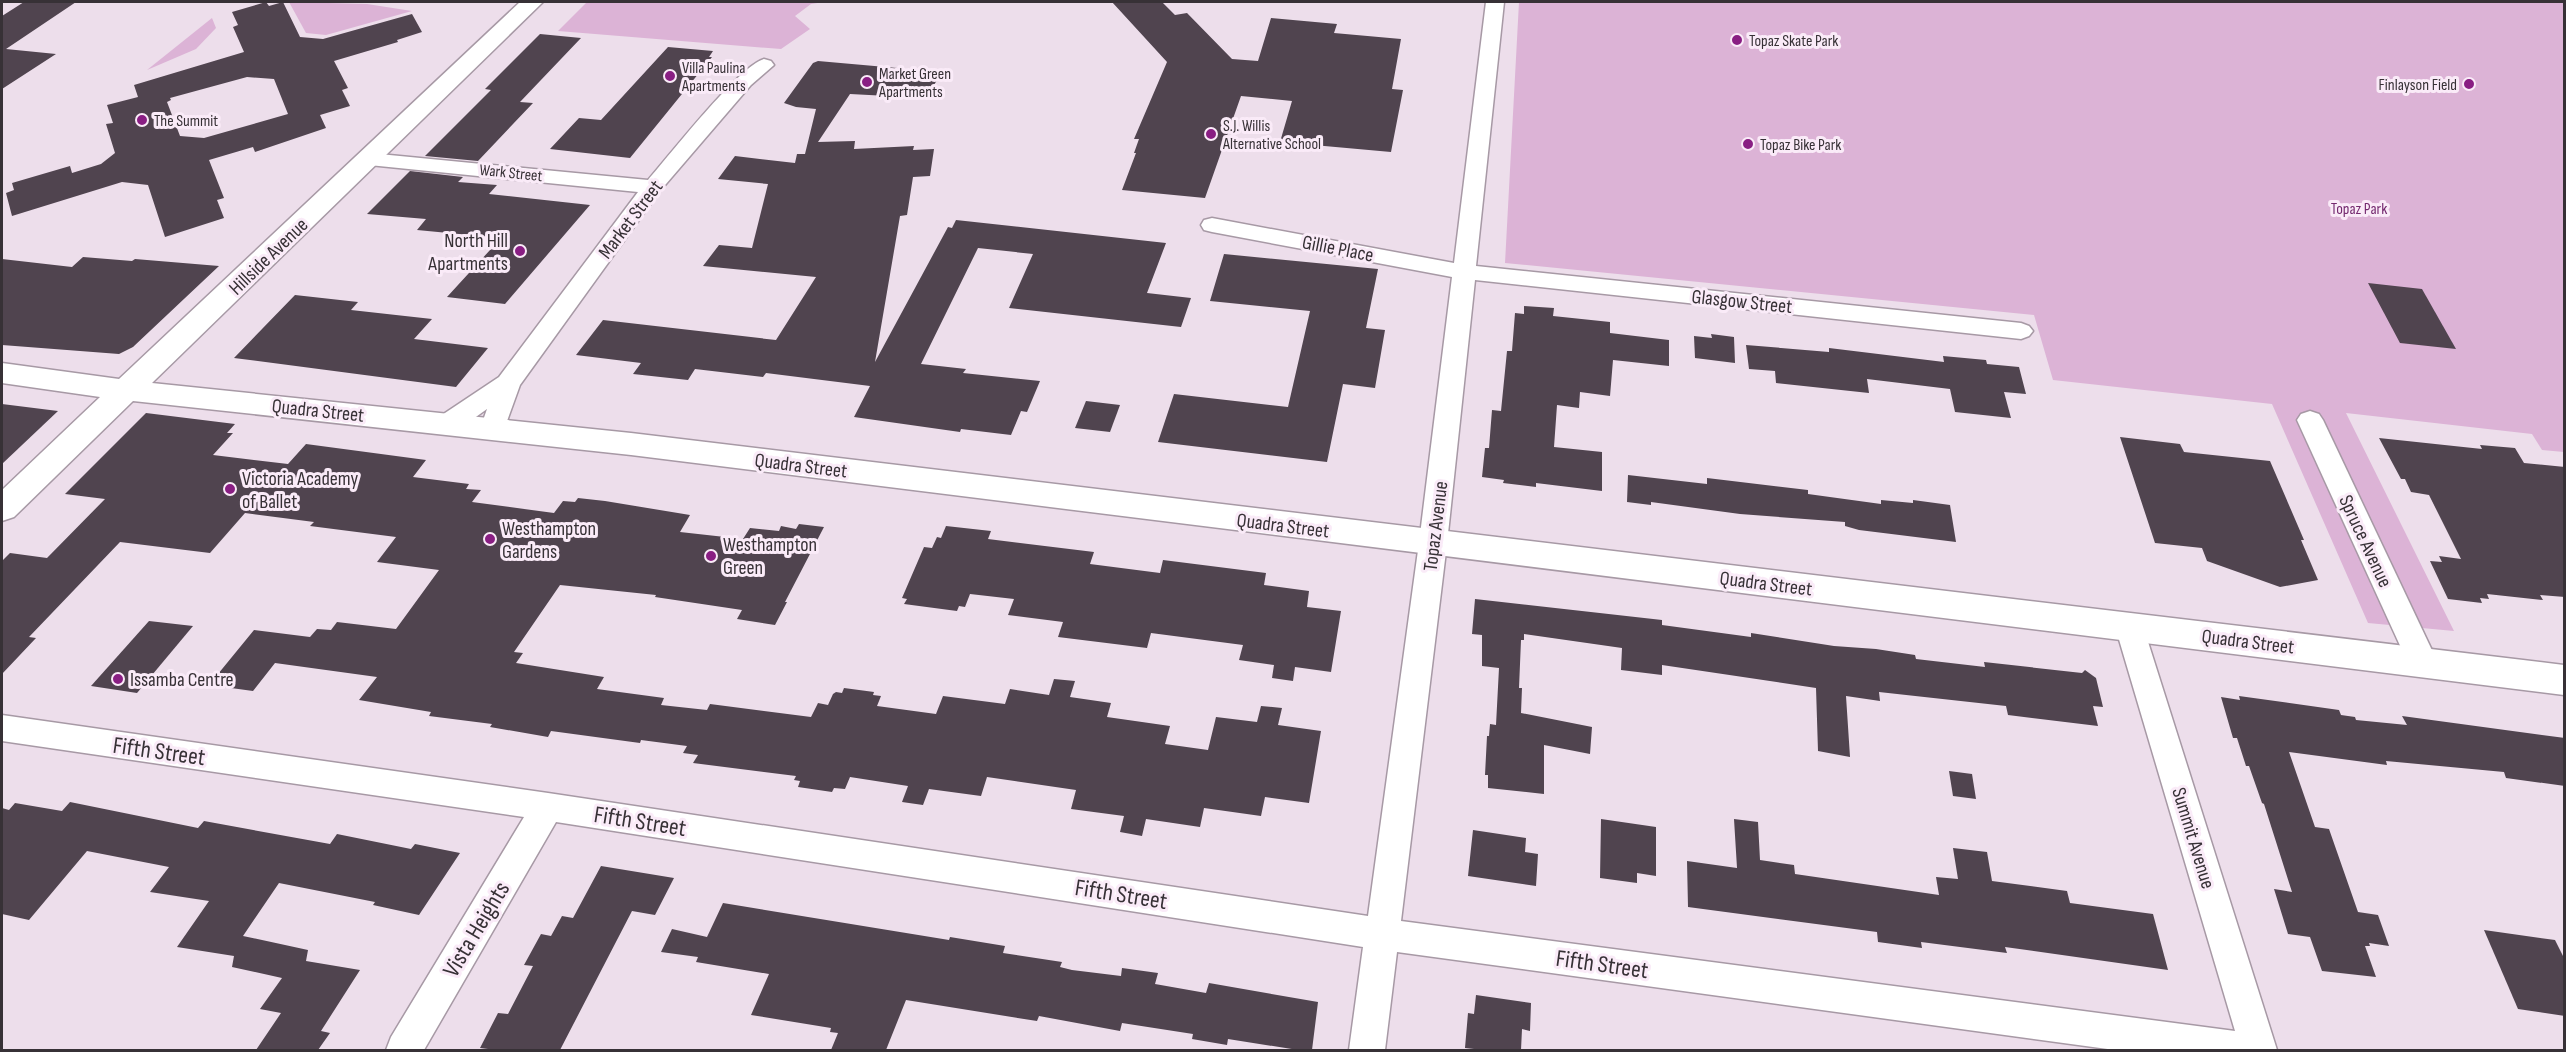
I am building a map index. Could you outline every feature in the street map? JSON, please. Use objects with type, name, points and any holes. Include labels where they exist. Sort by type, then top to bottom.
[{"type":"main road","name":"Hillside Avenue","points":[[2,509],[532,2]]},
{"type":"main road","name":"Quadra Street","points":[[2,373],[125,390],[448,423],[2565,680]]},
{"type":"street","name":"Topaz Avenue","points":[[1367,1050],[1434,543],[1495,2]]},
{"type":"street","name":"Market Street","points":[[493,429],[508,383],[653,187],[744,81],[764,64]]},
{"type":"street","name":"Wark Street","points":[[369,159],[653,187]]},
{"type":"street","name":"Gillie Place","points":[[1212,225],[1464,272]]},
{"type":"street","name":"Glasgow Street","points":[[1464,272],[2021,331]]},
{"type":"street","name":"Market Street","points":[[448,423],[508,383]]},
{"type":"street","name":"Spruce Avenue","points":[[2310,420],[2423,663]]},
{"type":"street","name":"Summit Avenue","points":[[2129,626],[2259,1050]]},
{"type":"street","name":"Fifth Street","points":[[2,728],[548,807],[1382,934],[2241,1050]]},
{"type":"street","name":"Vista Heights","points":[[404,1050],[548,807]]},
{"type":"green space","points":[[289,2],[367,4],[412,11],[326,35],[306,33]]},
{"type":"green space","points":[[587,2],[824,2],[811,4],[795,16],[810,29],[781,49],[558,31]]},
{"type":"green space","name":"Topaz Park","points":[[1519,2],[2564,2],[2564,452],[2542,450],[2532,434],[2346,413],[2454,631],[2368,623],[2272,404],[2053,380],[2034,315],[1505,263]]},
{"type":"green space","points":[[212,18],[216,28],[196,49],[147,70]]},
{"type":"building","points":[[24,2],[76,2],[6,49],[56,54],[2,89],[2,16]]},
{"type":"building","name":"The Summit","points":[[266,2],[269,6],[283,2],[300,37],[323,39],[412,14],[422,32],[397,40],[398,42],[334,61],[348,88],[342,90],[350,106],[320,115],[326,128],[255,152],[253,147],[209,160],[224,198],[217,200],[224,218],[165,237],[148,185],[122,182],[12,216],[6,193],[14,190],[12,183],[70,166],[72,173],[101,164],[115,153],[106,124],[113,123],[107,105],[138,97],[134,85],[244,52],[233,27],[238,25],[232,12]],"holes":[[[247,77],[274,79],[288,114],[204,138],[180,136],[167,102],[171,100],[170,98]]]},
{"type":"building","points":[[1112,2],[1162,2],[1175,15],[1187,13],[1232,59],[1258,61],[1271,18],[1337,24],[1334,33],[1401,39],[1392,89],[1403,90],[1391,152],[1280,142],[1292,101],[1241,96],[1205,198],[1122,190],[1136,153],[1134,153],[1139,139],[1134,139],[1167,62]]},
{"type":"building","points":[[540,34],[581,38],[520,102],[533,103],[478,161],[425,156],[491,90],[485,89]]},
{"type":"building","points":[[668,47],[713,51],[709,57],[712,57],[630,158],[550,149],[579,118],[601,120]]},
{"type":"building","points":[[818,61],[942,72],[926,98],[850,94],[818,142],[855,141],[854,149],[914,146],[913,150],[934,149],[930,176],[913,177],[907,215],[900,216],[875,362],[948,227],[952,228],[956,220],[1166,243],[1147,293],[1191,298],[1181,327],[1009,308],[1033,254],[978,248],[921,364],[966,369],[963,373],[1040,381],[1027,412],[1021,411],[1011,435],[961,429],[960,432],[854,417],[870,386],[766,373],[763,377],[695,369],[688,380],[633,374],[641,363],[576,355],[603,320],[776,340],[816,277],[703,266],[719,245],[752,248],[768,184],[718,179],[735,156],[795,163],[797,154],[805,154],[816,109],[784,103],[813,63]]},
{"type":"building","points":[[410,171],[463,177],[458,182],[497,185],[489,194],[590,205],[505,304],[447,297],[501,238],[417,230],[426,219],[367,214]]},
{"type":"building","points":[[1224,254],[1378,269],[1366,328],[1385,330],[1375,388],[1343,384],[1327,462],[1158,442],[1174,394],[1288,407],[1310,311],[1210,301]]},
{"type":"building","points":[[83,257],[219,266],[133,347],[119,354],[2,345],[2,259],[72,267]]},
{"type":"building","points":[[2368,283],[2422,289],[2456,349],[2400,343]]},
{"type":"building","points":[[295,295],[358,302],[351,310],[432,319],[414,339],[488,348],[456,387],[234,358]]},
{"type":"building","points":[[1524,306],[1554,308],[1553,316],[1610,322],[1610,333],[1669,340],[1669,366],[1613,360],[1610,396],[1580,392],[1579,408],[1557,405],[1554,447],[1602,452],[1602,491],[1536,483],[1536,487],[1503,483],[1504,480],[1482,477],[1485,448],[1489,448],[1492,410],[1501,411],[1507,351],[1512,351],[1515,313],[1524,314]]},
{"type":"building","points":[[1711,334],[1734,337],[1735,363],[1695,358],[1694,336],[1712,338]]},
{"type":"building","points":[[1746,345],[1829,352],[1829,348],[1944,362],[1943,356],[1986,360],[1987,364],[2019,367],[2026,394],[2004,392],[2011,418],[1955,412],[1950,389],[1867,379],[1869,393],[1776,383],[1775,371],[1749,369]]},
{"type":"building","points":[[1086,401],[1120,405],[1110,432],[1075,428]]},
{"type":"building","points":[[2,404],[58,411],[2,464]]},
{"type":"building","points":[[146,413],[235,424],[227,433],[233,433],[213,455],[288,464],[306,444],[426,460],[413,477],[469,484],[466,489],[481,490],[472,502],[554,513],[563,501],[575,502],[578,498],[605,501],[690,515],[680,532],[743,539],[750,528],[779,531],[781,526],[796,529],[799,524],[824,527],[775,625],[737,619],[742,610],[655,597],[656,595],[560,585],[514,652],[523,653],[516,663],[604,677],[597,689],[664,698],[661,705],[707,710],[710,704],[811,717],[818,703],[828,705],[833,694],[842,693],[844,688],[874,692],[873,695],[881,696],[877,706],[936,714],[943,696],[1005,704],[1010,689],[1049,695],[1054,679],[1075,681],[1070,697],[1111,703],[1107,717],[1170,726],[1165,744],[1208,750],[1216,717],[1257,722],[1261,706],[1282,708],[1278,725],[1321,731],[1309,803],[1265,797],[1261,816],[1204,808],[1200,827],[1146,819],[1142,836],[1120,832],[1124,816],[1071,809],[1076,790],[987,777],[981,796],[929,789],[923,805],[902,802],[908,786],[850,777],[845,789],[834,788],[832,792],[798,787],[800,781],[794,780],[796,776],[693,763],[698,755],[683,753],[687,746],[641,740],[640,743],[551,731],[548,737],[490,727],[492,724],[429,716],[431,712],[359,700],[377,677],[275,663],[253,691],[209,685],[254,630],[310,637],[317,629],[331,630],[337,622],[396,629],[439,570],[377,562],[396,537],[310,526],[314,522],[245,513],[210,553],[120,542],[29,637],[36,638],[2,674],[2,561],[10,553],[47,558],[105,499],[65,494]]},
{"type":"building","points":[[2120,437],[2180,444],[2184,452],[2270,461],[2304,540],[2301,540],[2318,580],[2280,587],[2207,561],[2202,548],[2155,543]]},
{"type":"building","points":[[2379,438],[2482,449],[2480,445],[2515,448],[2524,463],[2565,467],[2565,597],[2540,595],[2543,600],[2487,594],[2489,599],[2480,598],[2482,603],[2448,599],[2430,561],[2442,562],[2439,556],[2461,559],[2429,495],[2411,492],[2405,479],[2401,479]]},
{"type":"building","points":[[1628,475],[1707,484],[1707,478],[1808,490],[1808,494],[1881,504],[1881,500],[1913,503],[1913,500],[1950,505],[1956,542],[1859,530],[1845,526],[1845,522],[1740,514],[1651,502],[1651,505],[1627,502]]},
{"type":"building","points":[[946,526],[991,531],[988,539],[1094,552],[1090,564],[1160,573],[1163,560],[1266,573],[1264,585],[1309,591],[1307,607],[1341,611],[1331,672],[1295,667],[1293,681],[1272,678],[1274,665],[1239,660],[1243,645],[1151,633],[1147,648],[1058,637],[1063,622],[1008,615],[1014,599],[970,594],[965,607],[959,606],[957,611],[904,604],[907,599],[902,598],[924,547],[932,548],[937,537],[941,538]]},
{"type":"building","points":[[1475,599],[1662,620],[1662,625],[1751,637],[1751,633],[1834,646],[1876,649],[1915,655],[1916,659],[1985,667],[1984,662],[2082,673],[2085,670],[2096,678],[2103,707],[2093,706],[2098,726],[2008,715],[2006,706],[1879,692],[1880,701],[1846,696],[1850,757],[1818,751],[1816,688],[1662,665],[1662,675],[1621,670],[1622,648],[1524,634],[1524,640],[1521,640],[1519,688],[1522,688],[1521,713],[1592,727],[1590,754],[1544,745],[1544,794],[1488,788],[1488,775],[1485,775],[1487,736],[1489,736],[1490,724],[1496,725],[1499,668],[1482,666],[1482,635],[1472,634]]},
{"type":"building","points":[[149,621],[193,626],[137,693],[91,686]]},
{"type":"building","points":[[2239,696],[2339,710],[2341,715],[2355,717],[2356,720],[2407,725],[2402,716],[2565,738],[2565,786],[2506,778],[2504,772],[2386,761],[2387,765],[2289,752],[2315,827],[2329,829],[2358,912],[2378,915],[2389,946],[2369,943],[2370,946],[2365,946],[2376,977],[2322,971],[2310,937],[2288,934],[2274,889],[2292,892],[2264,804],[2249,766],[2246,766],[2237,738],[2233,738],[2221,697],[2240,700]]},
{"type":"building","points":[[1949,771],[1972,774],[1976,799],[1953,796]]},
{"type":"building","points":[[70,802],[198,828],[204,821],[330,844],[337,834],[411,849],[415,844],[460,853],[419,915],[373,905],[375,902],[279,883],[243,936],[308,950],[306,961],[360,970],[321,1031],[330,1033],[318,1050],[256,1050],[281,1013],[260,1009],[282,978],[232,967],[234,956],[177,947],[209,901],[150,892],[169,867],[87,851],[29,920],[2,914],[2,808],[9,810],[15,803],[62,811]]},
{"type":"building","points":[[1601,819],[1656,827],[1656,876],[1637,873],[1637,883],[1600,878]]},
{"type":"building","points":[[1734,819],[1758,822],[1760,860],[1794,865],[1795,874],[1939,895],[1936,877],[1958,879],[1953,848],[1987,852],[1992,881],[2067,891],[2070,903],[2153,914],[2168,970],[2005,947],[2007,953],[1921,942],[1922,948],[1878,942],[1877,932],[1688,907],[1687,861],[1737,868]]},
{"type":"building","points":[[1473,830],[1526,838],[1525,852],[1538,854],[1536,886],[1468,876]]},
{"type":"building","points":[[601,866],[674,878],[655,915],[632,911],[560,1050],[480,1048],[498,1013],[508,1014],[533,966],[524,965],[541,934],[551,936],[562,916],[573,918]]},
{"type":"building","points":[[723,903],[949,940],[950,937],[1005,946],[1003,953],[1062,962],[1060,967],[1072,970],[1121,976],[1122,968],[1158,973],[1155,984],[1206,993],[1209,983],[1318,1002],[1312,1050],[1298,1050],[1228,1039],[1227,1045],[1192,1039],[1193,1034],[1122,1023],[1120,1031],[1039,1016],[1037,1021],[906,1000],[886,1050],[831,1050],[838,1033],[830,1032],[831,1028],[751,1015],[769,974],[696,962],[698,957],[661,952],[672,929],[707,937]]},
{"type":"building","points":[[2484,930],[2555,940],[2565,960],[2565,1016],[2518,1009]]},
{"type":"building","points":[[1476,995],[1531,1003],[1530,1031],[1522,1029],[1521,1050],[1465,1048],[1468,1013],[1474,1014]]},
{"type":"place","name":"Topaz Skate Park","points":[[1737,40]]},
{"type":"place","name":"Villa Paulina Apartments","points":[[670,76]]},
{"type":"place","name":"Market Green Apartments","points":[[867,82]]},
{"type":"place","name":"Finlayson Field","points":[[2469,84]]},
{"type":"place","name":"The Summit","points":[[142,120]]},
{"type":"place","name":"S.J. Willis Alternative School","points":[[1211,134]]},
{"type":"place","name":"Topaz Bike Park","points":[[1748,144]]},
{"type":"place","name":"North Hill Apartments","points":[[520,251]]},
{"type":"place","name":"Victoria Academy of Ballet","points":[[230,489]]},
{"type":"place","name":"Westhampton Gardens","points":[[490,539]]},
{"type":"place","name":"Westhampton Green","points":[[711,556]]},
{"type":"place","name":"Issamba Centre","points":[[118,679]]}]
